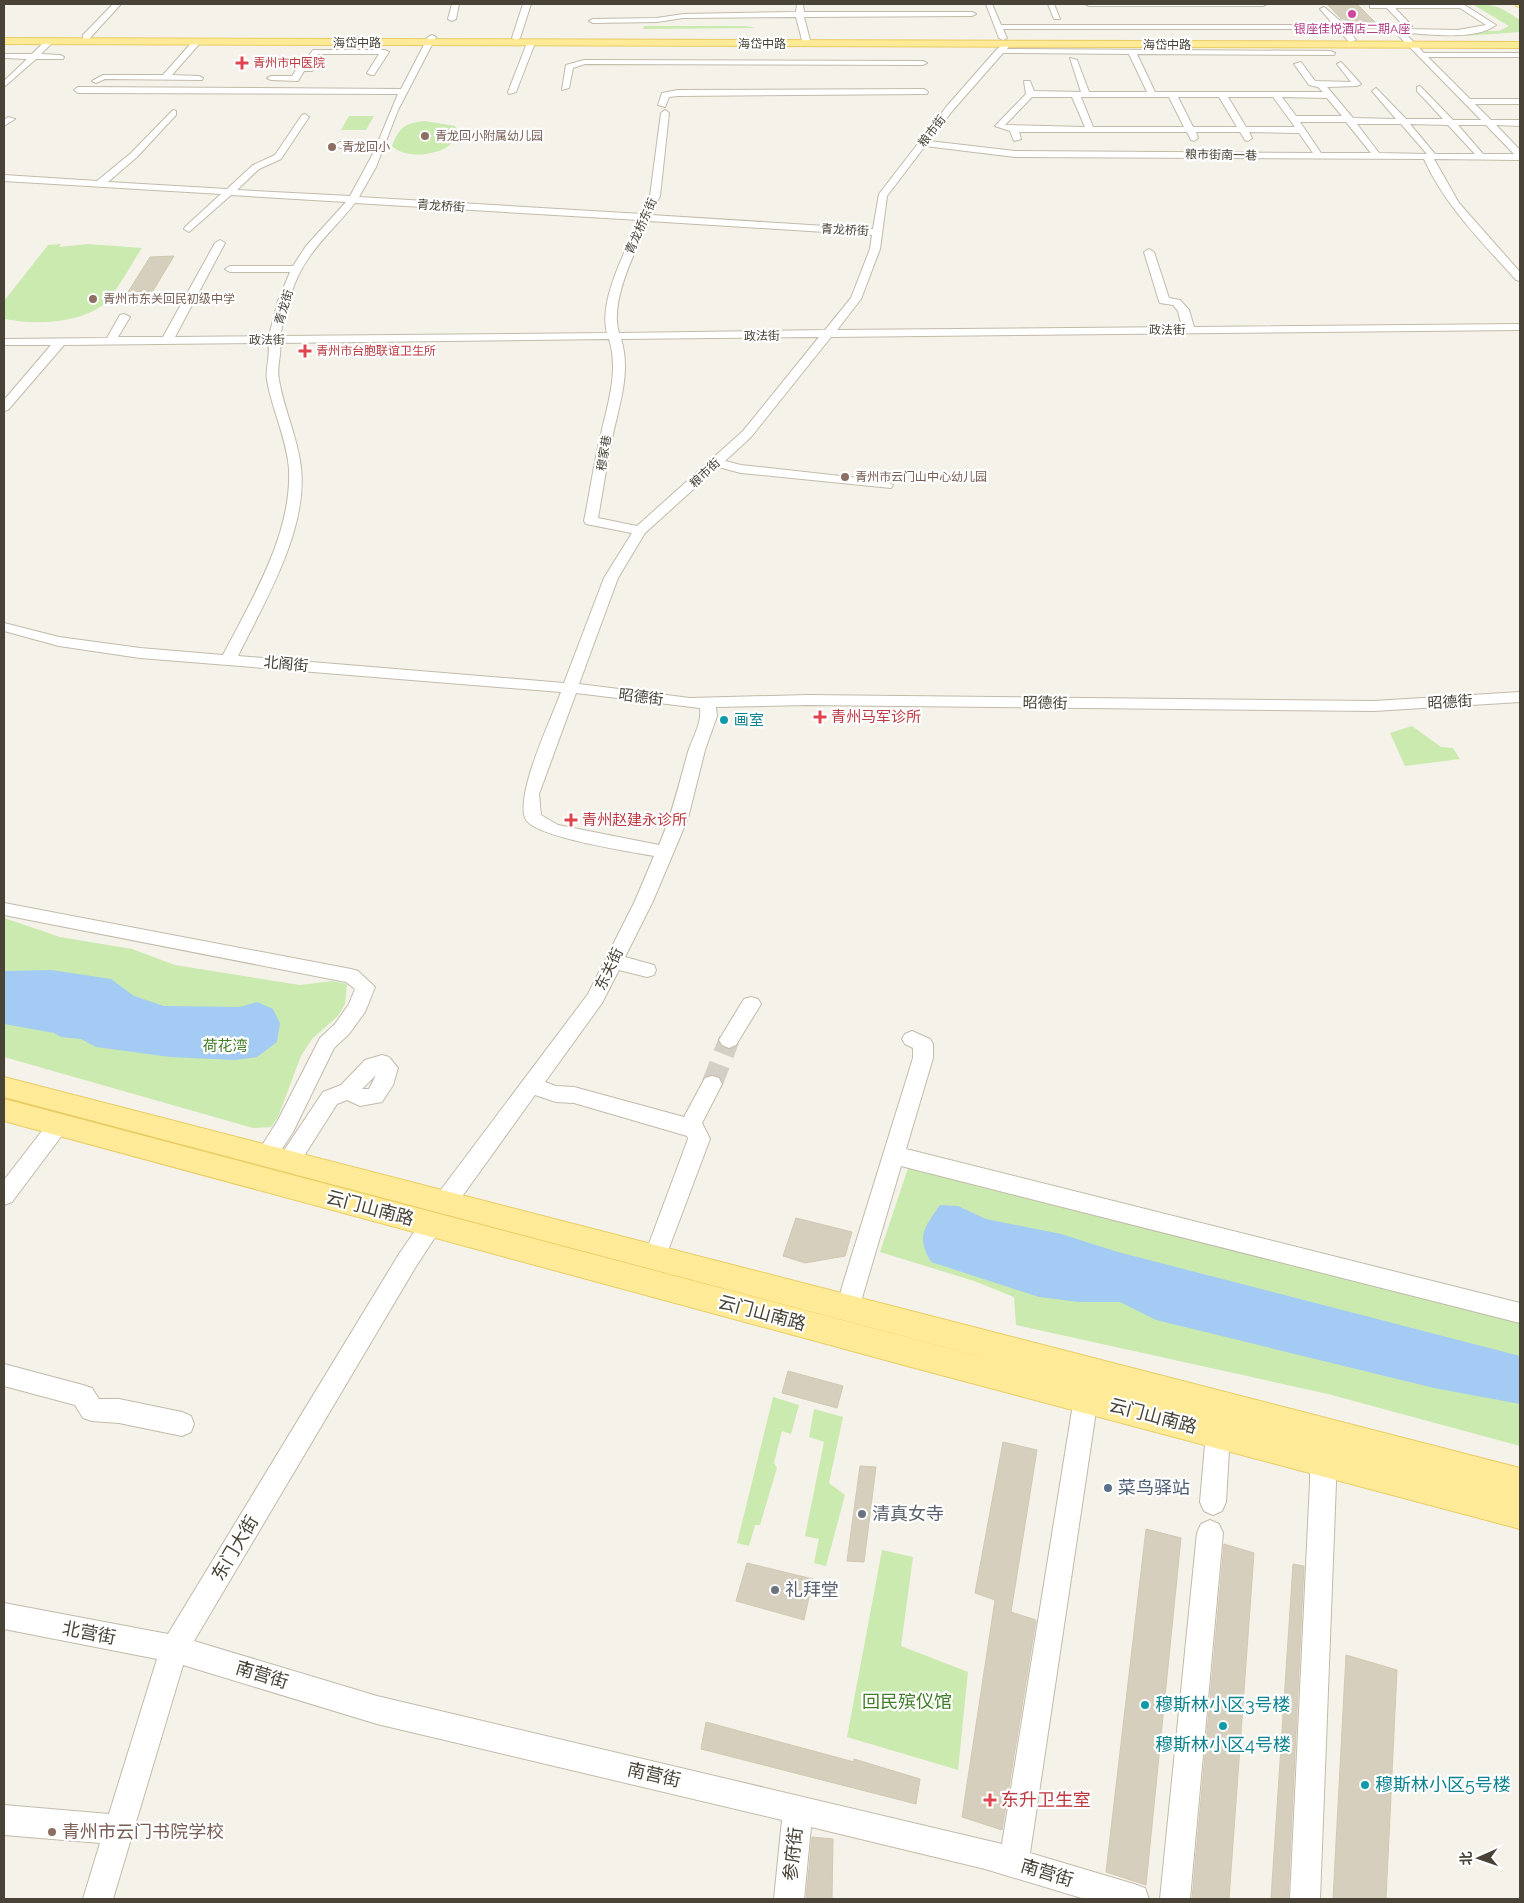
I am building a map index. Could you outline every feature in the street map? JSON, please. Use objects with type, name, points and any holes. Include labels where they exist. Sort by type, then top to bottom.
[{"type":"main road","name":"海岱中路","points":[[4,41],[346,43],[431,40],[505,33],[516,38],[806,41],[1132,49],[1410,43]]},
{"type":"main road","name":"海岱中路","points":[[4,36],[431,40],[531,43],[806,41]]},
{"type":"main road","name":"海岱中路","points":[[1003,45],[1248,40],[1352,40],[1518,45]]},
{"type":"main road","name":"云门山南路","points":[[4,1086],[278,1158],[438,1214],[655,1257],[849,1308],[915,1340],[1086,1398],[1520,1513]]},
{"type":"main road","name":"云门山南路","points":[[4,1110],[438,1214],[915,1340],[1520,1484]]},
{"type":"street","points":[[86,37],[118,4]]},
{"type":"street","points":[[452,19],[454,4]]},
{"type":"street","points":[[516,38],[527,4]]},
{"type":"street","points":[[800,4],[802,15],[800,18],[804,27],[806,41]]},
{"type":"street","points":[[854,4],[857,15]]},
{"type":"street","points":[[895,4],[899,15]]},
{"type":"street","points":[[933,4],[937,14]]},
{"type":"street","points":[[593,21],[657,20],[698,16],[937,14],[972,17],[968,4]]},
{"type":"street","points":[[980,4],[990,30]]},
{"type":"street","points":[[989,4],[999,26],[1003,45],[1120,52],[1132,49],[1331,53]]},
{"type":"street","points":[[1051,4],[1057,17]]},
{"type":"street","points":[[1090,4],[1263,4]]},
{"type":"street","points":[[1221,4],[1248,40]]},
{"type":"street","points":[[1230,4],[1244,22],[1240,27]]},
{"type":"street","points":[[1373,6],[1460,5],[1492,25],[1483,29],[1460,31],[1398,31]]},
{"type":"street","points":[[1390,7],[1408,26],[1398,31]]},
{"type":"street","points":[[1324,10],[1352,40]]},
{"type":"street","points":[[999,26],[1342,27]]},
{"type":"street","points":[[1398,31],[1520,156]]},
{"type":"street","name":"青龙街","points":[[228,659],[278,554],[294,500],[295,468],[278,405],[271,365],[275,348],[274,340],[296,269],[312,244],[328,229],[352,199],[369,173],[403,92],[431,40]]},
{"type":"street","points":[[4,85],[32,56],[50,41]]},
{"type":"street","points":[[166,77],[197,42]]},
{"type":"street","points":[[340,52],[346,43]]},
{"type":"street","points":[[512,92],[531,43]]},
{"type":"street","name":"粮市街","points":[[664,852],[553,830],[533,818],[531,794],[555,724],[571,688],[611,578],[640,531],[747,434],[856,299],[868,270],[878,232],[882,196],[1003,45]]},
{"type":"street","points":[[1422,55],[1518,45]]},
{"type":"street","points":[[1132,49],[1152,94]]},
{"type":"street","points":[[265,78],[295,78],[301,69],[309,69],[316,59],[311,58],[316,52],[385,52],[371,73]]},
{"type":"street","points":[[4,56],[60,57]]},
{"type":"street","points":[[1073,60],[1086,94]]},
{"type":"street","points":[[565,88],[568,67],[584,62],[923,63]]},
{"type":"street","points":[[1298,64],[1312,83],[1321,85],[1358,84],[1341,64]]},
{"type":"street","points":[[96,81],[103,77],[205,78]]},
{"type":"street","points":[[1026,81],[1030,94]]},
{"type":"street","points":[[1321,85],[1375,152]]},
{"type":"street","points":[[1420,89],[1479,153]]},
{"type":"street","points":[[78,90],[403,92]]},
{"type":"street","points":[[1376,91],[1430,155],[1444,186],[1469,220],[1520,278]]},
{"type":"street","name":"青龙桥东街","points":[[614,337],[609,320],[615,291],[626,259],[646,219],[658,181],[665,95],[678,93],[924,92]]},
{"type":"street","points":[[1302,130],[1090,129],[1074,140],[999,126],[1030,94],[1329,94]]},
{"type":"street","points":[[1172,94],[1200,150]]},
{"type":"street","points":[[1222,94],[1256,152]]},
{"type":"street","points":[[1276,94],[1317,152]]},
{"type":"street","points":[[1076,95],[1090,129]]},
{"type":"street","points":[[1468,102],[1520,101]]},
{"type":"street","points":[[99,184],[134,155],[173,113]]},
{"type":"street","points":[[189,229],[256,167],[278,157],[305,117]]},
{"type":"street","points":[[1294,119],[1520,123]]},
{"type":"street","points":[[1014,129],[1020,150]]},
{"type":"street","points":[[1127,129],[1137,150]]},
{"type":"street","name":"粮市街南一巷","points":[[922,144],[1015,154],[1520,156]]},
{"type":"street","points":[[340,145],[380,145]]},
{"type":"street","name":"青龙桥街","points":[[4,178],[878,232]]},
{"type":"street","points":[[167,341],[220,243]]},
{"type":"street","points":[[1149,252],[1164,301],[1176,302],[1183,310],[1189,330]]},
{"type":"street","points":[[230,269],[296,269]]},
{"type":"street","points":[[110,342],[124,317]]},
{"type":"street","name":"政法街","points":[[4,342],[1520,327]]},
{"type":"street","name":"穆家巷","points":[[614,337],[620,355],[616,405],[607,434],[591,521],[640,531]]},
{"type":"street","points":[[4,407],[60,342]]},
{"type":"street","points":[[716,463],[741,469],[886,485]]},
{"type":"street","name":"北阁街","points":[[4,627],[59,641],[108,649],[571,688]]},
{"type":"street","name":"昭德街","points":[[571,688],[708,703],[808,700],[1374,706],[1520,697]]},
{"type":"street","name":"东关街","points":[[438,1214],[519,1100],[532,1086],[595,998],[644,902],[679,818],[697,750],[709,716],[708,703]]},
{"type":"street","points":[[4,909],[351,976],[365,987],[358,1007],[342,1029],[327,1043],[286,1126],[278,1158]]},
{"type":"street","points":[[613,961],[647,970]]},
{"type":"street","points":[[729,1040],[751,1004]]},
{"type":"street","points":[[849,1308],[853,1287],[892,1155],[923,1058],[923,1044],[912,1039]]},
{"type":"street","points":[[689,1128],[712,1084]]},
{"type":"street","points":[[532,1086],[556,1094],[574,1095],[695,1130],[699,1139],[655,1257]]},
{"type":"street","points":[[278,1158],[330,1098],[348,1091]]},
{"type":"street","points":[[4,1196],[59,1124]]},
{"type":"street","points":[[892,1155],[1520,1313]]},
{"type":"street","name":"东门大街","points":[[98,1899],[174,1649],[407,1261],[438,1214]]},
{"type":"street","points":[[4,1375],[83,1396],[92,1410],[119,1411],[182,1424]]},
{"type":"street","points":[[1014,1862],[1086,1398]]},
{"type":"street","points":[[1212,1502],[1218,1433]]},
{"type":"street","points":[[1305,1899],[1323,1492],[1322,1460]]},
{"type":"street","points":[[1175,1899],[1210,1533]]},
{"type":"street","name":"北营街","points":[[4,1616],[174,1649]]},
{"type":"street","name":"南营街","points":[[174,1649],[377,1710],[985,1854],[1134,1899]]},
{"type":"street","name":"参府街","points":[[789,1899],[798,1809]]},
{"type":"street","points":[[4,1820],[119,1830]]},
{"type":"green space","points":[[1472,4],[1498,7],[1508,12],[1520,20],[1520,32],[1465,36],[1467,31],[1499,31],[1509,26]]},
{"type":"green space","points":[[644,26],[745,26],[757,28],[643,29]]},
{"type":"green space","points":[[349,116],[374,116],[366,130],[341,130]]},
{"type":"green space","name":"青龙回小附属幼儿园","points":[[425,121],[455,126],[457,129],[450,145],[429,154],[404,153],[392,146],[400,130],[412,123]]},
{"type":"green space","points":[[61,244],[59,247],[88,244],[142,248],[112,295],[103,305],[93,311],[81,316],[56,321],[29,322],[5,319],[4,301],[48,245]]},
{"type":"green space","points":[[1412,726],[1441,747],[1453,748],[1460,759],[1405,766],[1390,733]]},
{"type":"green space","name":"荷花湾","points":[[4,918],[60,937],[132,949],[175,965],[300,985],[332,981],[347,984],[345,1004],[338,1016],[312,1039],[301,1056],[278,1117],[271,1127],[253,1128],[4,1057]]},
{"type":"green space","points":[[908,1168],[1520,1323],[1520,1446],[1328,1394],[1016,1325],[1014,1297],[974,1281],[880,1252]]},
{"type":"green space","points":[[773,1397],[799,1405],[791,1434],[782,1431],[774,1463],[777,1468],[760,1525],[755,1525],[749,1546],[737,1543]]},
{"type":"green space","points":[[814,1409],[843,1417],[829,1483],[845,1495],[826,1566],[814,1563],[819,1539],[805,1536],[824,1442],[809,1437]]},
{"type":"green space","name":"回民殡仪馆","points":[[882,1550],[913,1557],[901,1646],[968,1672],[958,1770],[847,1737]]},
{"type":"water","points":[[51,970],[111,979],[134,996],[164,1006],[240,1007],[257,1002],[273,1009],[280,1023],[277,1042],[257,1057],[235,1060],[170,1057],[96,1047],[81,1039],[61,1037],[54,1033],[4,1024],[4,971]]},
{"type":"water","points":[[940,1205],[958,1206],[986,1219],[1061,1234],[1118,1252],[1520,1356],[1520,1404],[1434,1388],[1156,1320],[1120,1302],[1079,1302],[1039,1297],[931,1262],[924,1245],[924,1232]]},
{"type":"building","name":"银座佳悦酒店二期A座","points":[[1327,4],[1357,4],[1381,28],[1350,28]]},
{"type":"building","points":[[174,256],[153,291],[128,292],[150,257]]},
{"type":"building","points":[[796,1218],[852,1232],[845,1256],[805,1263],[783,1256]]},
{"type":"building","points":[[788,1371],[843,1386],[837,1408],[782,1393]]},
{"type":"building","points":[[1003,1442],[1037,1450],[1011,1612],[1036,1620],[1002,1830],[962,1817],[995,1600],[975,1593]]},
{"type":"building","name":"清真女寺","points":[[860,1466],[876,1467],[864,1562],[847,1561]]},
{"type":"building","name":"穆斯林小区3号楼","points":[[1146,1529],[1181,1538],[1146,1885],[1106,1872]]},
{"type":"building","name":"穆斯林小区4号楼","points":[[1224,1544],[1254,1553],[1229,1899],[1192,1899]]},
{"type":"building","name":"礼拜堂","points":[[747,1563],[813,1579],[804,1620],[736,1601]]},
{"type":"building","points":[[1293,1564],[1304,1566],[1288,1899],[1271,1899]]},
{"type":"building","name":"穆斯林小区5号楼","points":[[1346,1655],[1397,1670],[1386,1899],[1333,1899]]},
{"type":"building","points":[[706,1722],[854,1762],[854,1759],[920,1779],[916,1804],[701,1749]]},
{"type":"building","points":[[812,1837],[833,1839],[832,1899],[806,1899]]},
{"type":"tunnel","points":[[712,1084],[729,1040]]},
{"type":"place","name":"银座佳悦酒店二期A座","points":[[1352,14]]},
{"type":"place","name":"青州市中医院","points":[[242,63]]},
{"type":"place","name":"青龙回小附属幼儿园","points":[[425,136]]},
{"type":"place","name":"青龙回小","points":[[332,147]]},
{"type":"place","name":"青州市东关回民初级中学","points":[[93,299]]},
{"type":"place","name":"青州市台胞联谊卫生所","points":[[305,351]]},
{"type":"place","name":"青州市云门山中心幼儿园","points":[[845,477]]},
{"type":"place","name":"青州马军诊所","points":[[820,717]]},
{"type":"place","name":"画室","points":[[724,720]]},
{"type":"place","name":"青州赵建永诊所","points":[[571,820]]},
{"type":"place","name":"菜鸟驿站","points":[[1108,1488]]},
{"type":"place","name":"清真女寺","points":[[862,1514]]},
{"type":"place","name":"礼拜堂","points":[[775,1590]]},
{"type":"place","name":"穆斯林小区3号楼","points":[[1145,1705]]},
{"type":"place","name":"穆斯林小区4号楼","points":[[1223,1726]]},
{"type":"place","name":"穆斯林小区5号楼","points":[[1365,1785]]},
{"type":"place","name":"东升卫生室","points":[[990,1800]]},
{"type":"place","name":"青州市云门书院学校","points":[[52,1832]]}]
